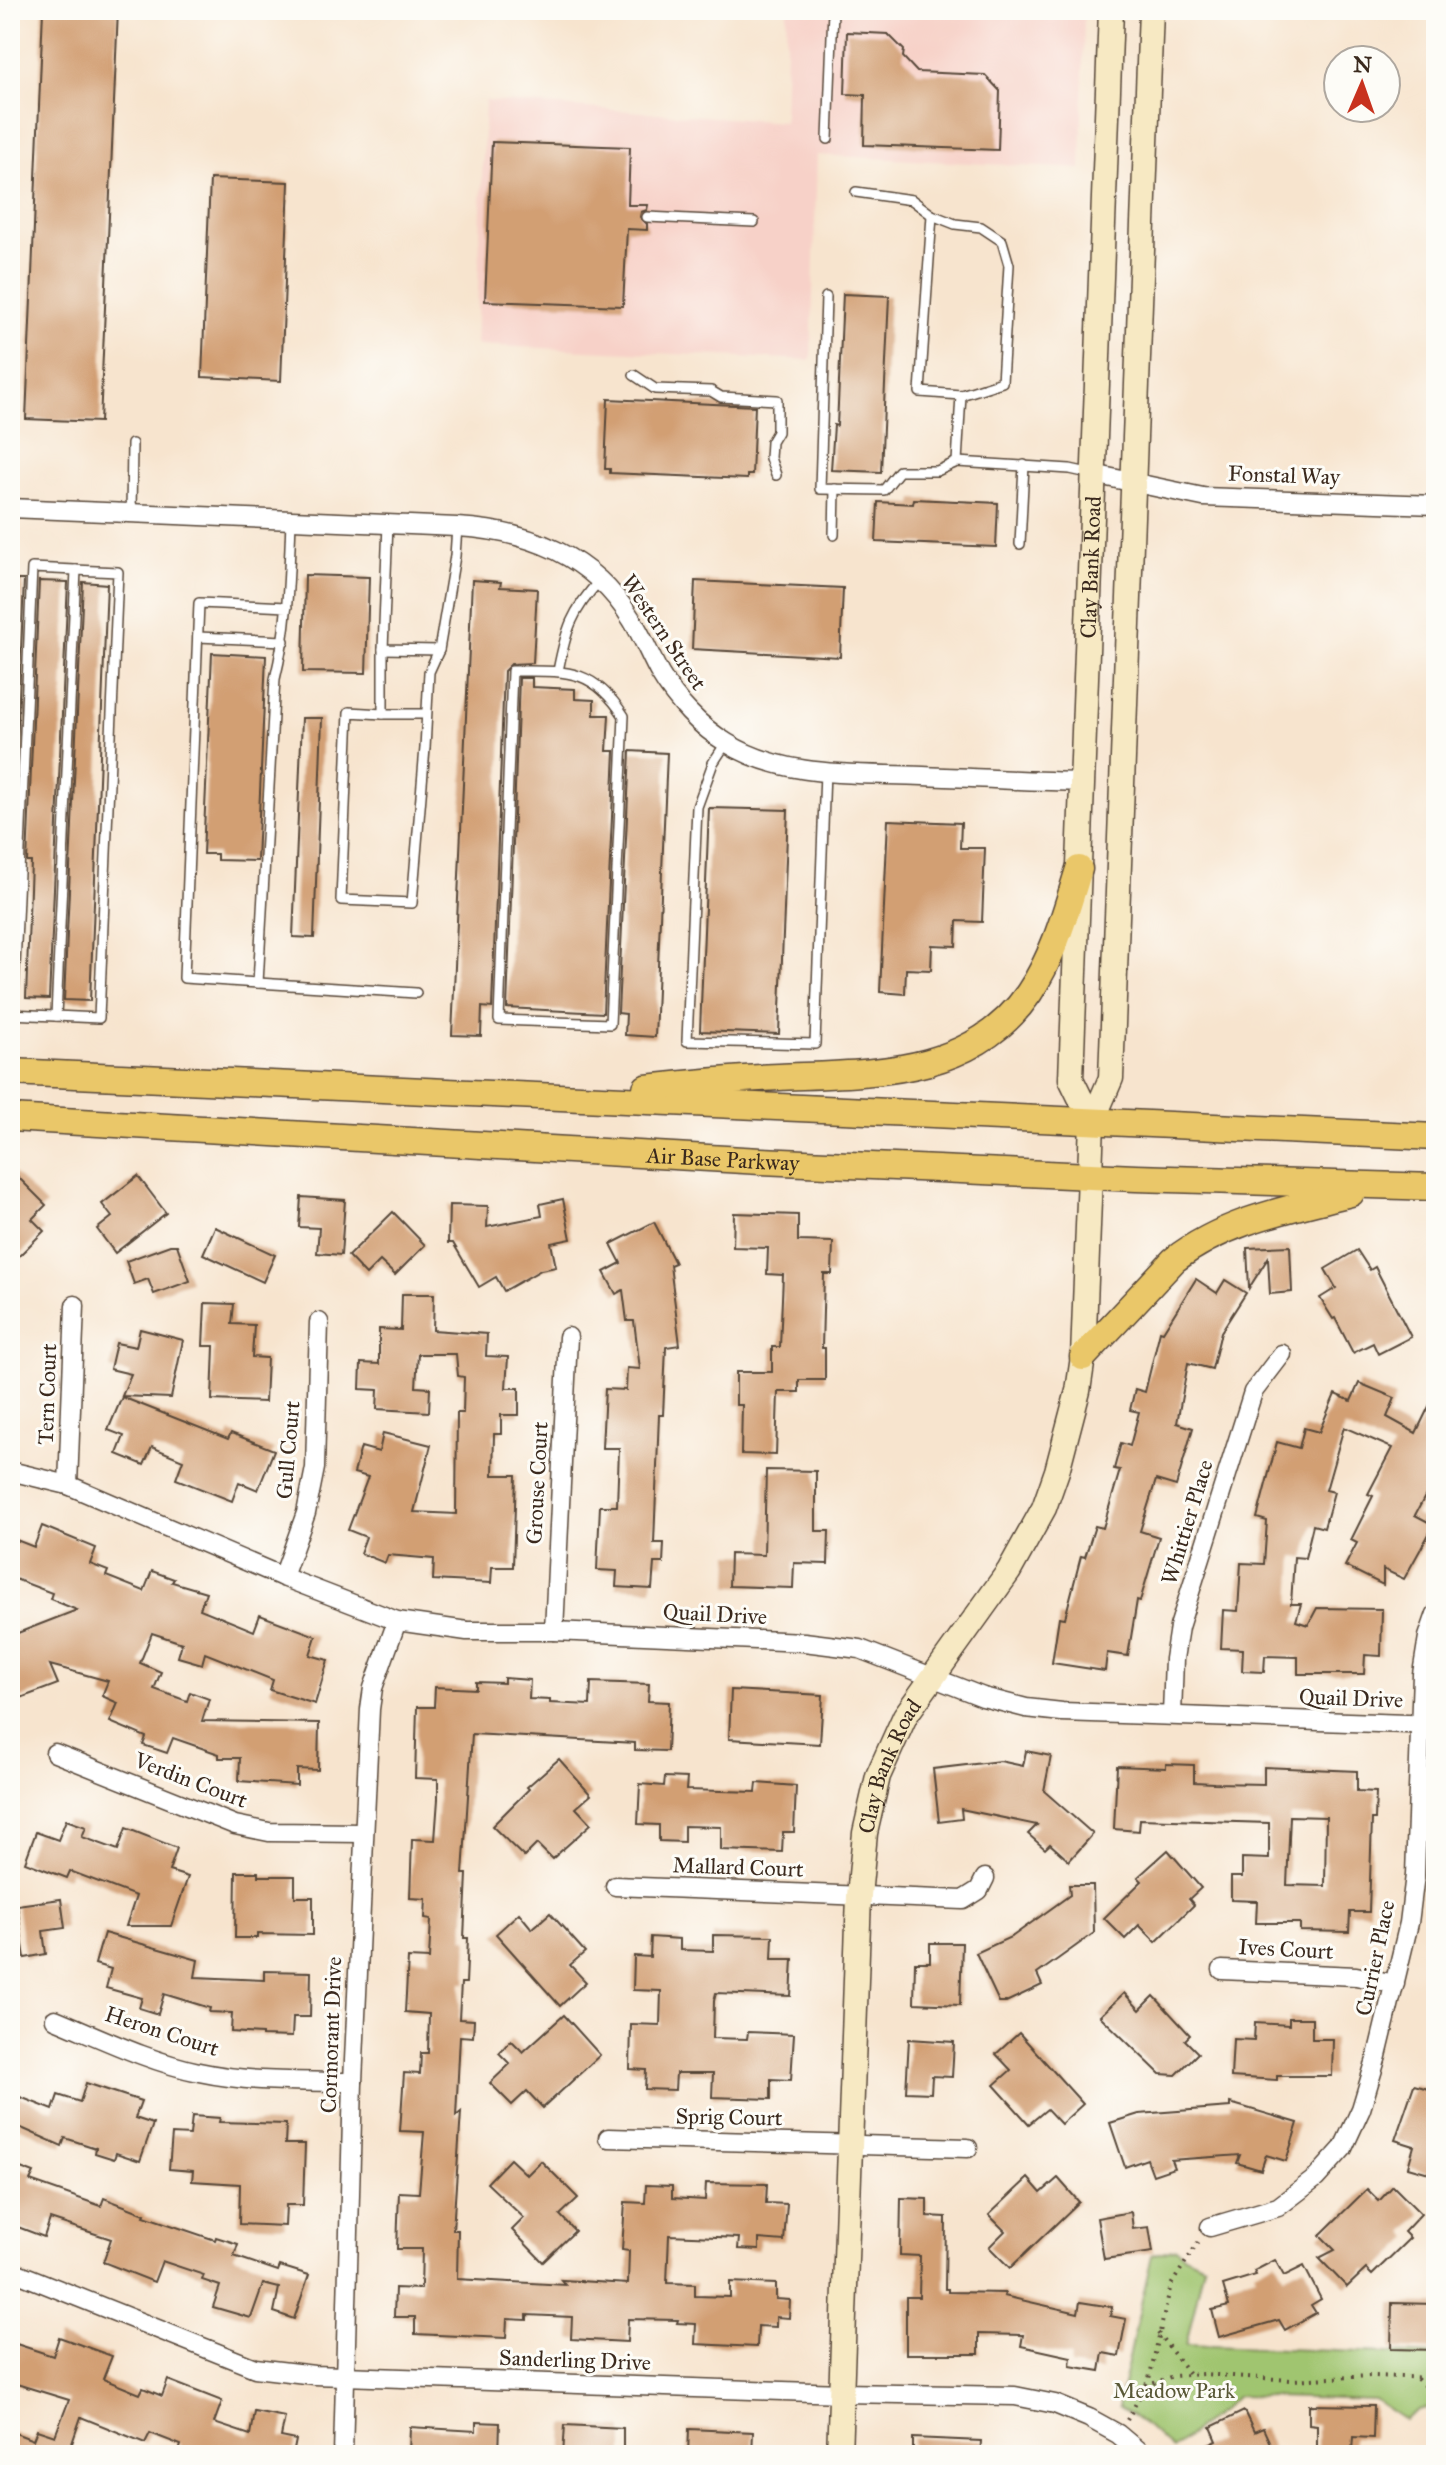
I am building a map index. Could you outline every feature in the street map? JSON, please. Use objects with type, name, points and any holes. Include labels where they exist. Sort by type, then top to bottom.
[{"type":"main road","points":[[571,1098],[711,1080],[881,1072],[947,1058],[974,1045],[1002,1023],[1027,996],[1041,973],[1059,931],[1079,869]]},
{"type":"main road","points":[[10,1072],[1436,1137]]},
{"type":"main road","name":"Air Base Parkway","points":[[10,1118],[761,1161],[1436,1187]]},
{"type":"main road","points":[[1083,1357],[1174,1260],[1210,1236],[1249,1220],[1379,1185]]},
{"type":"street","name":"Clay Bank Road","points":[[1092,1122],[1071,1079],[1111,10]]},
{"type":"street","name":"Clay Bank Road","points":[[839,2455],[859,1896],[865,1833],[878,1776],[905,1716],[1009,1571],[1044,1508],[1067,1436],[1083,1357],[1092,1122],[1111,1078],[1151,10]]},
{"type":"street","name":"Fonstal Way","points":[[1093,474],[1203,497],[1436,505]]},
{"type":"street","name":"Western Street","points":[[10,508],[457,527],[519,535],[577,561],[600,580],[632,619],[661,676],[678,701],[726,743],[771,764],[825,772],[1082,782]]},
{"type":"street","name":"Tern Court","points":[[68,1485],[75,1305]]},
{"type":"street","name":"Gull Court","points":[[283,1577],[306,1513],[315,1468],[319,1322]]},
{"type":"street","name":"Grouse Court","points":[[554,1631],[568,1337]]},
{"type":"street","name":"Whittier Place","points":[[1172,1715],[1174,1659],[1179,1627],[1253,1392],[1282,1354]]},
{"type":"street","name":"Quail Drive","points":[[10,1471],[68,1485],[283,1577],[397,1621],[467,1631],[554,1631],[804,1642],[860,1649],[983,1697],[1026,1708],[1062,1712],[1429,1725]]},
{"type":"street","name":"Currier Place","points":[[1210,2227],[1278,2207],[1316,2178],[1343,2148],[1361,2109],[1409,1923],[1429,1725],[1422,1674],[1428,1637],[1436,1614]]},
{"type":"street","name":"Cormorant Drive","points":[[343,2455],[353,2082],[370,1709],[373,1688],[397,1621]]},
{"type":"street","name":"Verdin Court","points":[[55,1753],[235,1825],[269,1832],[363,1833]]},
{"type":"street","name":"Mallard Court","points":[[615,1886],[963,1900],[979,1890],[985,1878]]},
{"type":"street","name":"Ives Court","points":[[1222,1970],[1356,1976],[1395,1984]]},
{"type":"street","name":"Heron Court","points":[[55,2019],[197,2072],[250,2080],[353,2082]]},
{"type":"street","name":"Sprig Court","points":[[608,2138],[968,2148]]},
{"type":"street","name":"Sanderling Drive","points":[[10,2270],[255,2368],[294,2374],[345,2376],[1015,2396],[1055,2404],[1118,2434],[1143,2455]]},
{"type":"lane","points":[[828,139],[833,10]]},
{"type":"lane","points":[[856,192],[912,200],[932,215],[955,224],[981,227],[1002,241],[1009,265],[1002,382],[961,395],[920,392],[932,215]]},
{"type":"lane","points":[[647,217],[754,222]]},
{"type":"lane","points":[[826,297],[820,489],[884,490],[899,471],[937,471],[957,462],[1070,469],[1093,474]]},
{"type":"lane","points":[[634,375],[655,389],[711,391],[721,397],[777,400],[777,432],[771,442],[770,458],[776,475]]},
{"type":"lane","points":[[957,462],[961,395]]},
{"type":"lane","points":[[131,514],[132,444]]},
{"type":"lane","points":[[1020,544],[1024,465]]},
{"type":"lane","points":[[834,535],[835,489]]},
{"type":"lane","points":[[258,983],[275,679],[284,641],[291,520]]},
{"type":"lane","points":[[383,714],[388,524]]},
{"type":"lane","points":[[426,714],[349,712],[341,900],[412,903],[426,714],[429,672],[439,650],[457,527]]},
{"type":"lane","points":[[32,568],[76,570],[118,572],[99,1018],[11,1014],[32,568]]},
{"type":"lane","points":[[56,1016],[76,570]]},
{"type":"lane","points":[[558,671],[571,618],[600,580]]},
{"type":"lane","points":[[287,607],[199,603],[184,978],[416,993]]},
{"type":"lane","points":[[198,637],[284,641]]},
{"type":"lane","points":[[383,649],[439,650]]},
{"type":"lane","points":[[512,671],[558,671],[588,678],[610,695],[624,716],[610,1024],[499,1020],[512,671]]},
{"type":"lane","points":[[726,743],[713,763],[697,807],[687,1041],[815,1044],[825,772]]},
{"type":"path","points":[[1118,2434],[1146,2386],[1171,2285],[1210,2227]]},
{"type":"path","points":[[1158,2333],[1190,2375]]},
{"type":"path","points":[[1146,2386],[1173,2376],[1190,2375],[1291,2380],[1372,2376],[1436,2378]]},
{"type":"path","points":[[1415,2377],[1435,2394],[1436,2440]]},
{"type":"shaded area","points":[[787,10],[1084,10],[1081,169],[817,155],[811,360],[476,345],[485,101],[784,122]]},
{"type":"green space","name":"Meadow Park","points":[[1176,2248],[1184,2256],[1204,2265],[1186,2345],[1436,2355],[1436,2406],[1419,2410],[1405,2420],[1375,2400],[1238,2396],[1172,2449],[1147,2426],[1118,2407],[1152,2255]]},
{"type":"building","points":[[43,10],[118,10],[100,422],[26,419]]},
{"type":"building","points":[[847,32],[888,34],[904,50],[903,57],[917,72],[985,75],[1000,91],[998,150],[864,145],[865,95],[845,94]]},
{"type":"building","points":[[492,142],[630,147],[628,205],[648,205],[640,217],[647,224],[647,230],[627,229],[623,306],[485,301]]},
{"type":"building","points":[[210,179],[289,182],[281,381],[202,377]]},
{"type":"building","points":[[843,294],[889,296],[881,472],[831,470],[834,425],[837,426]]},
{"type":"building","points":[[608,399],[755,406],[752,475],[747,475],[747,479],[610,473],[610,469],[605,469]]},
{"type":"building","points":[[914,499],[998,503],[996,547],[876,542],[878,502],[913,504]]},
{"type":"building","points":[[305,575],[369,577],[366,673],[303,672]]},
{"type":"building","points":[[10,580],[24,580],[12,862],[10,862]]},
{"type":"building","points":[[472,580],[501,582],[500,587],[537,589],[533,663],[511,664],[504,671],[492,1008],[482,1007],[481,1036],[452,1035]]},
{"type":"building","points":[[39,581],[68,582],[49,999],[26,998],[31,862],[27,862]]},
{"type":"building","points":[[695,581],[843,588],[840,657],[692,649]]},
{"type":"building","points":[[83,582],[107,584],[90,1001],[64,1000]]},
{"type":"building","points":[[212,653],[266,656],[257,861],[217,860],[217,854],[203,854]]},
{"type":"building","points":[[519,678],[532,678],[532,687],[575,689],[575,699],[594,700],[594,715],[609,715],[607,751],[615,751],[603,1013],[507,1008]]},
{"type":"building","points":[[302,718],[322,718],[314,938],[293,937]]},
{"type":"building","points":[[630,751],[667,753],[655,1037],[625,1035],[626,1014],[618,1013]]},
{"type":"building","points":[[709,808],[788,810],[779,1034],[700,1031]]},
{"type":"building","points":[[888,820],[961,823],[960,848],[985,848],[982,922],[957,921],[956,946],[932,945],[931,970],[906,969],[905,994],[880,992]]},
{"type":"building","points":[[10,1169],[46,1205],[32,1219],[44,1231],[10,1265]]},
{"type":"building","points":[[138,1176],[166,1213],[115,1253],[97,1229],[112,1217],[102,1204]]},
{"type":"building","points":[[301,1197],[345,1200],[341,1255],[317,1253],[319,1228],[299,1227]]},
{"type":"building","points":[[563,1199],[571,1239],[551,1243],[556,1267],[541,1270],[504,1291],[496,1277],[479,1287],[453,1243],[448,1243],[449,1205],[488,1206],[487,1227],[542,1216],[540,1204]]},
{"type":"building","points":[[393,1212],[425,1245],[395,1275],[380,1261],[366,1275],[348,1256]]},
{"type":"building","points":[[734,1213],[798,1215],[798,1241],[833,1242],[832,1274],[824,1274],[822,1348],[825,1348],[825,1380],[799,1380],[799,1392],[778,1392],[776,1455],[741,1454],[742,1405],[736,1405],[736,1372],[772,1372],[772,1347],[780,1347],[783,1275],[767,1274],[768,1248],[733,1247]]},
{"type":"building","points":[[654,1222],[675,1263],[670,1265],[680,1345],[666,1347],[663,1415],[659,1415],[654,1543],[664,1543],[663,1563],[654,1563],[652,1589],[616,1587],[617,1571],[597,1570],[600,1506],[617,1506],[619,1448],[602,1448],[605,1389],[626,1390],[627,1368],[640,1369],[634,1321],[627,1321],[623,1290],[616,1294],[604,1272],[621,1263],[611,1244]]},
{"type":"building","points":[[215,1227],[275,1255],[263,1282],[203,1254]]},
{"type":"building","points":[[177,1245],[190,1281],[154,1294],[148,1279],[134,1284],[126,1261]]},
{"type":"building","points":[[1290,1246],[1292,1292],[1270,1294],[1268,1258],[1249,1288],[1247,1248]]},
{"type":"building","points":[[1357,1250],[1370,1270],[1375,1267],[1411,1337],[1378,1354],[1373,1343],[1353,1353],[1335,1318],[1320,1298],[1336,1288],[1325,1269]]},
{"type":"building","points":[[1196,1279],[1217,1293],[1225,1280],[1246,1293],[1221,1332],[1212,1369],[1188,1363],[1177,1423],[1193,1428],[1176,1486],[1156,1480],[1140,1531],[1159,1537],[1140,1601],[1137,1600],[1128,1656],[1107,1653],[1105,1671],[1052,1663],[1059,1617],[1065,1618],[1081,1556],[1085,1557],[1095,1526],[1103,1528],[1120,1470],[1114,1469],[1121,1443],[1130,1446],[1139,1412],[1130,1410],[1135,1389],[1145,1392],[1160,1331],[1163,1332]]},
{"type":"building","points":[[402,1294],[434,1294],[433,1330],[487,1334],[486,1356],[508,1357],[506,1388],[519,1388],[519,1415],[501,1415],[501,1434],[494,1434],[493,1475],[516,1475],[513,1567],[492,1567],[491,1583],[433,1580],[434,1559],[388,1555],[385,1563],[360,1553],[366,1537],[348,1530],[368,1477],[354,1473],[361,1447],[379,1452],[383,1433],[431,1445],[414,1512],[456,1514],[457,1413],[463,1413],[464,1377],[458,1376],[456,1354],[418,1354],[416,1387],[430,1388],[429,1412],[377,1409],[378,1390],[360,1389],[361,1363],[379,1364],[379,1329],[401,1330]]},
{"type":"building","points":[[205,1303],[234,1304],[232,1324],[254,1325],[252,1357],[267,1358],[265,1402],[212,1400],[214,1346],[203,1346]]},
{"type":"building","points":[[140,1329],[183,1340],[171,1398],[122,1396],[131,1374],[110,1369],[116,1343],[136,1347]]},
{"type":"building","points":[[1359,1383],[1395,1398],[1387,1417],[1416,1433],[1436,1392],[1436,1476],[1415,1515],[1434,1525],[1404,1579],[1383,1569],[1383,1585],[1345,1566],[1357,1543],[1351,1540],[1373,1496],[1368,1494],[1392,1448],[1344,1427],[1326,1490],[1334,1492],[1324,1528],[1313,1525],[1305,1558],[1294,1557],[1291,1604],[1301,1604],[1296,1621],[1308,1625],[1317,1608],[1382,1609],[1381,1656],[1365,1655],[1364,1674],[1298,1674],[1298,1657],[1265,1656],[1264,1672],[1242,1671],[1243,1649],[1221,1648],[1223,1610],[1238,1611],[1241,1563],[1264,1564],[1267,1521],[1257,1518],[1277,1442],[1299,1448],[1304,1428],[1319,1432],[1335,1394],[1351,1401]]},
{"type":"building","points":[[122,1397],[228,1439],[231,1433],[274,1450],[258,1490],[239,1482],[232,1501],[176,1479],[183,1460],[152,1447],[144,1465],[117,1454],[124,1436],[108,1430]]},
{"type":"building","points":[[766,1470],[816,1471],[816,1531],[829,1531],[828,1564],[794,1563],[793,1588],[729,1586],[730,1554],[764,1555]]},
{"type":"building","points":[[42,1526],[96,1548],[90,1564],[108,1571],[106,1576],[144,1591],[152,1571],[174,1579],[172,1582],[206,1592],[200,1609],[254,1631],[260,1615],[316,1636],[310,1655],[328,1660],[315,1704],[270,1690],[273,1680],[205,1653],[202,1664],[178,1657],[182,1643],[152,1633],[140,1663],[161,1672],[154,1689],[187,1701],[190,1692],[209,1699],[202,1721],[319,1723],[318,1770],[297,1769],[297,1785],[239,1781],[240,1758],[219,1758],[219,1754],[173,1738],[167,1753],[143,1745],[146,1737],[110,1722],[118,1703],[102,1696],[108,1681],[50,1665],[58,1684],[10,1702],[10,1636],[77,1610],[50,1599],[52,1593],[10,1577],[10,1549],[14,1539],[34,1547]]},
{"type":"building","points":[[504,1678],[530,1680],[529,1699],[590,1705],[591,1682],[649,1684],[648,1701],[669,1702],[667,1751],[635,1750],[635,1743],[472,1734],[463,1874],[467,1874],[464,1938],[468,1938],[466,1983],[461,1983],[459,2019],[474,2020],[473,2037],[460,2036],[456,2116],[461,2112],[453,2230],[458,2230],[457,2279],[565,2285],[561,2280],[628,2284],[629,2251],[622,2250],[625,2202],[645,2203],[646,2185],[672,2186],[672,2198],[705,2200],[706,2183],[767,2184],[766,2203],[787,2204],[784,2241],[759,2239],[759,2250],[738,2249],[739,2238],[669,2235],[667,2283],[695,2284],[695,2296],[730,2297],[730,2282],[776,2284],[776,2299],[790,2300],[789,2318],[776,2317],[776,2327],[758,2326],[757,2347],[695,2344],[696,2324],[677,2323],[678,2320],[628,2319],[627,2342],[571,2339],[572,2317],[527,2315],[527,2320],[507,2319],[506,2338],[415,2334],[415,2317],[394,2317],[395,2288],[421,2289],[422,2249],[397,2249],[399,2192],[419,2193],[424,2132],[400,2131],[404,2073],[420,2074],[421,2053],[428,2053],[429,2014],[405,2012],[408,1958],[429,1959],[431,1919],[425,1918],[426,1899],[410,1898],[412,1839],[435,1840],[438,1799],[438,1779],[415,1778],[417,1707],[434,1707],[435,1687],[476,1689],[476,1682],[504,1683]]},
{"type":"building","points":[[731,1690],[823,1695],[820,1744],[729,1739]]},
{"type":"building","points":[[1026,1751],[1051,1756],[1044,1791],[1093,1834],[1069,1861],[1050,1844],[1045,1849],[1028,1834],[1037,1825],[961,1809],[962,1819],[939,1822],[933,1769],[1000,1761],[1023,1766]]},
{"type":"building","points":[[559,1759],[591,1795],[576,1808],[591,1824],[552,1859],[537,1844],[524,1857],[492,1826],[529,1789],[527,1787]]},
{"type":"building","points":[[1166,1764],[1194,1765],[1194,1782],[1264,1784],[1264,1767],[1357,1771],[1357,1791],[1376,1792],[1375,1819],[1372,1819],[1369,1912],[1350,1912],[1349,1932],[1300,1931],[1300,1923],[1256,1923],[1257,1901],[1231,1900],[1231,1877],[1242,1877],[1242,1858],[1269,1859],[1269,1823],[1140,1819],[1139,1831],[1114,1829],[1117,1766],[1166,1768]],"holes":[[[1290,1816],[1326,1817],[1325,1886],[1287,1885]]]},
{"type":"building","points":[[665,1777],[687,1778],[686,1790],[756,1792],[757,1783],[796,1786],[794,1832],[783,1832],[782,1852],[721,1850],[721,1827],[684,1826],[684,1842],[659,1841],[659,1825],[638,1824],[640,1784],[664,1786]]},
{"type":"building","points":[[66,1820],[86,1827],[82,1837],[118,1850],[126,1828],[177,1848],[169,1871],[188,1877],[171,1926],[126,1926],[136,1896],[70,1871],[67,1878],[25,1862],[36,1832],[58,1840]]},
{"type":"building","points":[[1168,1850],[1201,1888],[1189,1899],[1194,1905],[1156,1942],[1139,1925],[1125,1939],[1104,1918],[1142,1881],[1138,1877]]},
{"type":"building","points":[[236,1872],[258,1872],[258,1876],[295,1876],[295,1897],[313,1897],[313,1935],[257,1934],[257,1938],[235,1938]]},
{"type":"building","points":[[1069,1885],[1093,1885],[1094,1933],[1037,1974],[1042,1985],[1006,2002],[999,2002],[976,1953],[1013,1936],[1070,1895]]},
{"type":"building","points":[[61,1899],[65,1928],[43,1931],[46,1954],[25,1958],[17,1905]]},
{"type":"building","points":[[519,1913],[532,1929],[550,1913],[585,1952],[570,1965],[586,1982],[560,2006],[496,1934]]},
{"type":"building","points":[[104,1933],[198,1960],[195,1977],[264,1980],[264,1971],[311,1972],[310,2017],[293,2017],[292,2037],[262,2036],[231,2032],[232,2013],[209,2012],[210,2008],[164,1994],[158,2014],[139,2008],[142,1998],[106,1988],[111,1969],[95,1964]]},
{"type":"building","points":[[713,1935],[773,1936],[772,1959],[793,1959],[791,1996],[716,1993],[714,2001],[713,2038],[747,2039],[748,2032],[794,2034],[791,2080],[771,2079],[771,2099],[712,2097],[713,2073],[676,2073],[675,2090],[645,2089],[646,2070],[630,2069],[631,2024],[660,2025],[661,1991],[633,1990],[634,1956],[650,1957],[651,1937],[680,1939],[680,1950],[713,1951]]},
{"type":"building","points":[[930,1943],[962,1943],[960,2005],[914,2003],[915,1962],[930,1962]]},
{"type":"building","points":[[1124,1993],[1140,2010],[1154,1996],[1190,2035],[1185,2040],[1198,2053],[1176,2075],[1160,2074],[1100,2016]]},
{"type":"building","points":[[564,2015],[600,2055],[543,2108],[527,2091],[512,2105],[490,2083],[510,2064],[499,2053],[511,2040],[523,2052]]},
{"type":"building","points":[[1289,2018],[1312,2018],[1312,2039],[1333,2039],[1332,2076],[1277,2076],[1277,2080],[1231,2077],[1233,2039],[1254,2040],[1255,2023],[1289,2025]]},
{"type":"building","points":[[1019,2033],[1083,2104],[1061,2124],[1047,2109],[1029,2124],[994,2085],[1011,2070],[996,2054]]},
{"type":"building","points":[[909,2039],[954,2042],[952,2077],[932,2076],[931,2093],[906,2092]]},
{"type":"building","points":[[86,2083],[141,2101],[135,2118],[153,2124],[140,2161],[116,2153],[114,2159],[95,2153],[96,2148],[65,2138],[62,2146],[10,2123],[10,2093],[53,2110],[58,2095],[80,2102]]},
{"type":"building","points":[[1414,2085],[1436,2091],[1436,2175],[1408,2167],[1414,2146],[1395,2140]]},
{"type":"building","points":[[1230,2103],[1298,2123],[1286,2161],[1266,2155],[1261,2170],[1237,2163],[1240,2155],[1171,2160],[1174,2168],[1153,2175],[1147,2159],[1125,2167],[1110,2123],[1139,2114],[1230,2107]]},
{"type":"building","points":[[192,2116],[220,2118],[219,2122],[286,2124],[285,2144],[305,2144],[303,2205],[286,2205],[285,2226],[239,2224],[240,2184],[192,2181],[193,2171],[169,2169],[172,2134],[190,2135]]},
{"type":"building","points":[[510,2159],[527,2175],[541,2161],[578,2198],[560,2215],[575,2231],[543,2262],[512,2230],[524,2218],[487,2183]]},
{"type":"building","points":[[10,2164],[34,2173],[30,2181],[101,2206],[104,2198],[144,2216],[215,2240],[216,2237],[238,2244],[234,2256],[278,2271],[280,2266],[309,2275],[294,2319],[274,2312],[279,2288],[263,2284],[251,2318],[213,2307],[220,2286],[202,2280],[204,2275],[162,2261],[154,2282],[103,2262],[111,2239],[50,2219],[44,2237],[10,2224]]},
{"type":"building","points":[[1028,2178],[1041,2193],[1058,2178],[1079,2202],[1010,2268],[989,2247],[1005,2231],[989,2215]]},
{"type":"building","points":[[1393,2186],[1421,2214],[1404,2232],[1410,2238],[1372,2275],[1366,2269],[1347,2287],[1319,2258],[1335,2250],[1320,2235],[1367,2189],[1379,2201]]},
{"type":"building","points":[[901,2198],[927,2199],[927,2216],[946,2217],[945,2289],[948,2292],[1005,2293],[1004,2296],[1078,2313],[1080,2302],[1112,2307],[1110,2316],[1126,2319],[1119,2356],[1103,2353],[1100,2371],[1070,2366],[1071,2357],[1021,2346],[1023,2335],[979,2334],[979,2354],[906,2354],[906,2297],[919,2297],[920,2256],[900,2255]]},
{"type":"building","points":[[1131,2212],[1133,2229],[1149,2227],[1153,2252],[1104,2259],[1097,2218]]},
{"type":"building","points":[[1275,2260],[1284,2276],[1304,2266],[1321,2299],[1311,2305],[1316,2313],[1285,2330],[1279,2320],[1219,2337],[1212,2310],[1229,2306],[1223,2285],[1256,2275],[1254,2271]]},
{"type":"building","points":[[1392,2303],[1436,2304],[1436,2350],[1391,2349]]},
{"type":"building","points":[[59,2337],[112,2356],[103,2379],[140,2394],[143,2388],[162,2396],[168,2380],[222,2401],[214,2423],[250,2435],[254,2411],[285,2417],[281,2437],[296,2440],[293,2455],[178,2455],[181,2445],[150,2433],[145,2443],[81,2417],[68,2455],[10,2455],[10,2431],[33,2440],[37,2430],[55,2436],[69,2400],[10,2382],[10,2342],[53,2356]]},
{"type":"building","points":[[1309,2405],[1374,2406],[1373,2438],[1353,2437],[1352,2451],[1317,2450],[1317,2425],[1309,2424]]},
{"type":"building","points":[[1244,2411],[1254,2432],[1263,2428],[1273,2450],[1261,2455],[1188,2455],[1217,2441],[1211,2427]]},
{"type":"building","points":[[476,2422],[500,2423],[499,2455],[409,2455],[410,2427],[476,2431]]},
{"type":"building","points":[[565,2425],[623,2428],[623,2455],[563,2455]]},
{"type":"building","points":[[689,2429],[753,2432],[752,2455],[688,2455]]},
{"type":"building","points":[[913,2438],[981,2441],[980,2455],[913,2455]]}]
